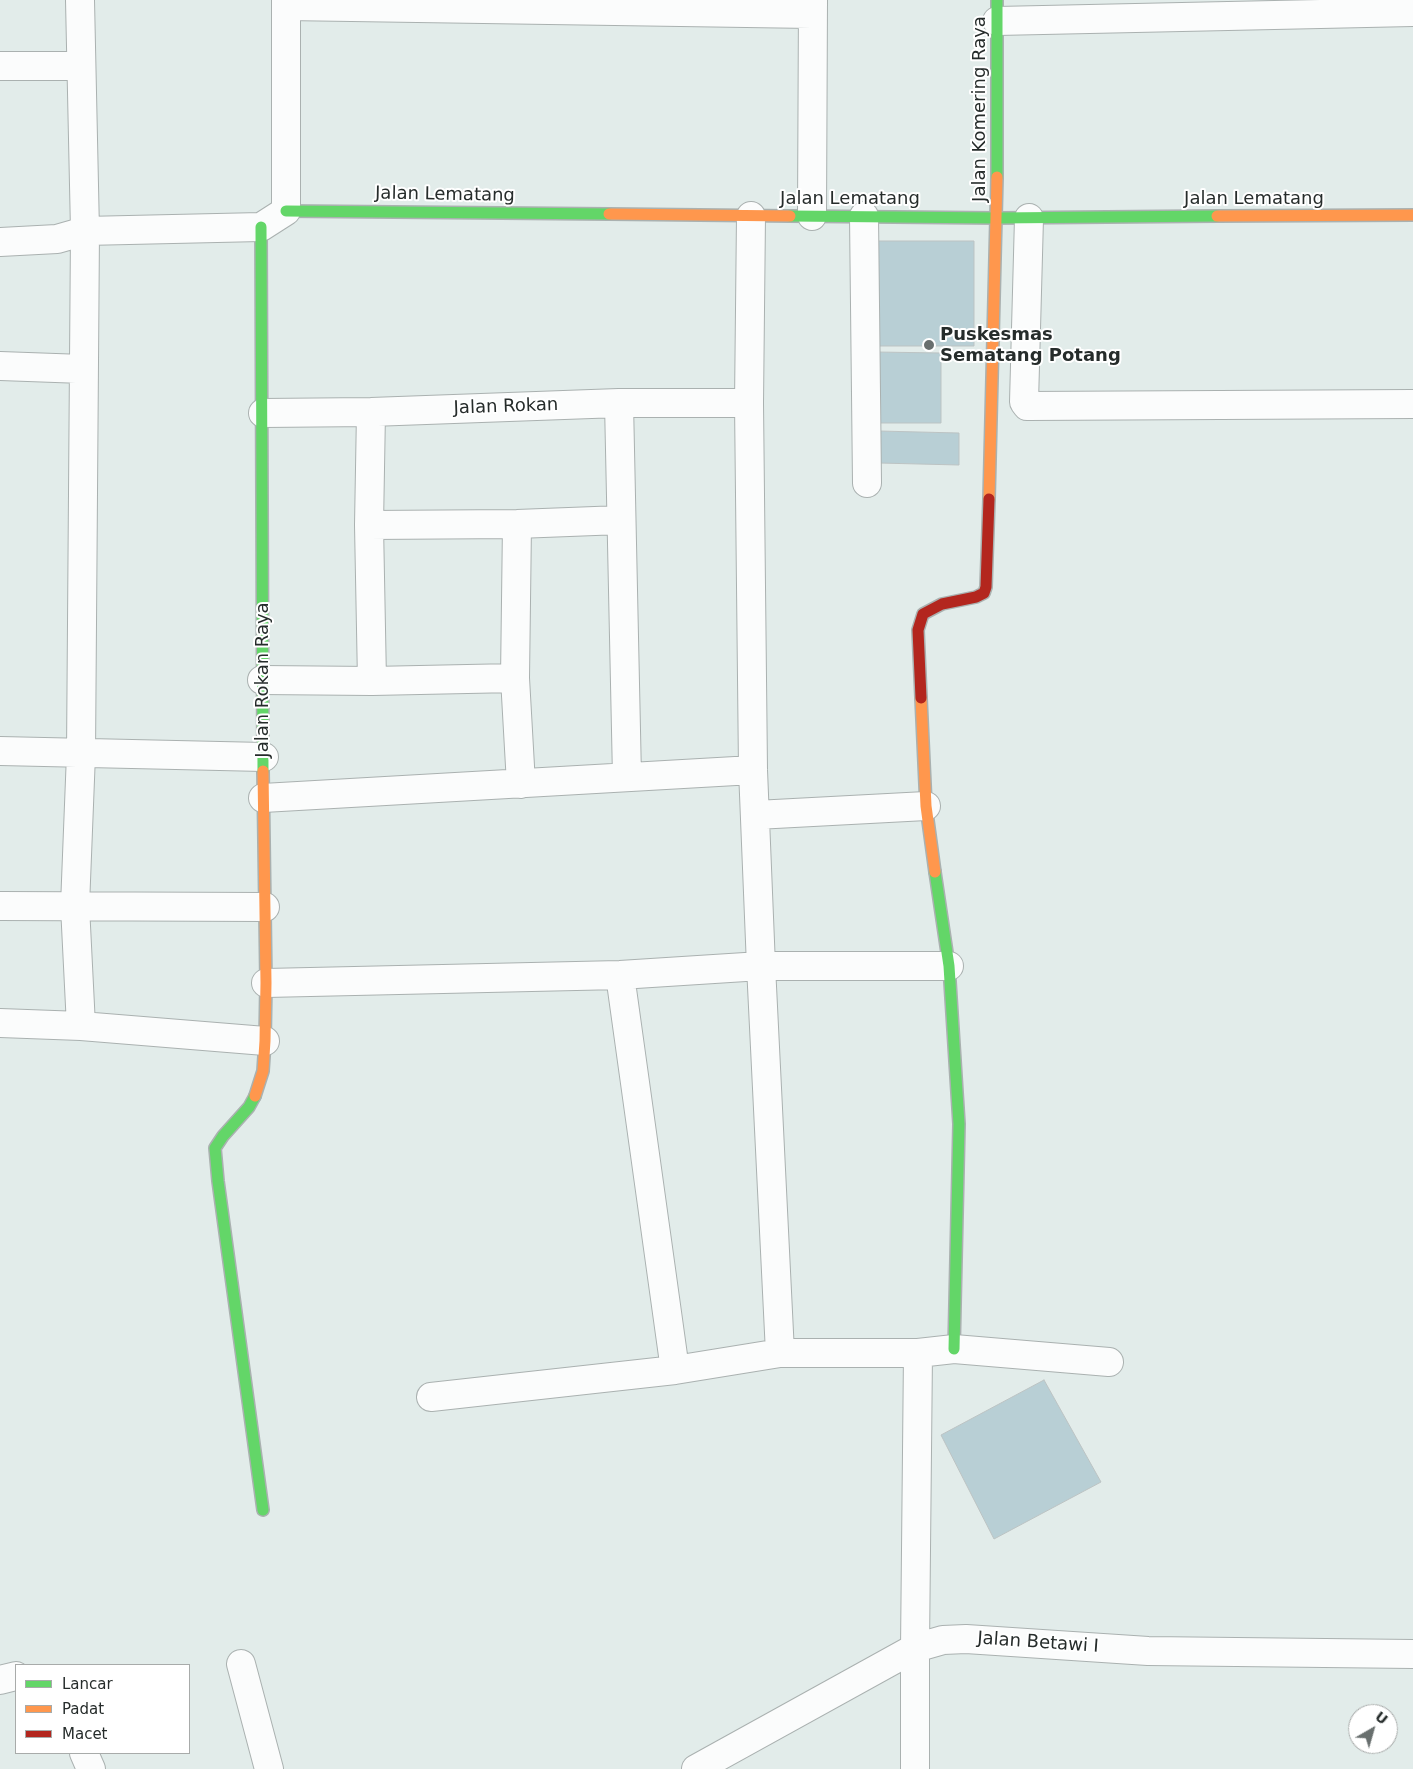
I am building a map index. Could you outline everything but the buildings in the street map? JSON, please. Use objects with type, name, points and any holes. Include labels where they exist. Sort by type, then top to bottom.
[{"type":"street","points":[[80,0],[85,231],[80,754],[75,906],[81,1026]]},
{"type":"street","points":[[0,242],[57,240],[85,231],[261,227],[286,211],[286,3],[813,7],[812,216]]},
{"type":"street","points":[[997,10],[1413,12]]},
{"type":"street","name":"Jalan Komering Raya","points":[[926,806],[918,630],[923,614],[942,604],[976,597],[984,593],[986,587],[997,218],[997,10]]},
{"type":"street","points":[[0,66],[81,66]]},
{"type":"street","name":"Jalan Lematang","points":[[286,211],[997,218],[1413,215]]},
{"type":"street","points":[[751,216],[749,403],[753,770],[780,1353]]},
{"type":"street","points":[[864,216],[867,483]]},
{"type":"street","points":[[1029,218],[1024,402],[1027,406],[1413,404]]},
{"type":"street","name":"Jalan Rokan Raya","points":[[261,227],[265,1041],[263,1071],[258,1090],[249,1107],[223,1136],[215,1148],[263,1510]]},
{"type":"street","points":[[993,350],[1026,352]]},
{"type":"street","points":[[0,366],[83,369]]},
{"type":"street","points":[[619,403],[627,777]]},
{"type":"street","name":"Jalan Rokan","points":[[263,413],[371,412],[619,403],[749,403]]},
{"type":"street","points":[[371,412],[369,524],[372,681]]},
{"type":"street","points":[[369,524],[516,524],[621,520]]},
{"type":"street","points":[[516,524],[515,678],[521,784]]},
{"type":"street","points":[[262,680],[372,681],[515,678]]},
{"type":"street","points":[[0,751],[264,757]]},
{"type":"street","points":[[263,798],[753,770]]},
{"type":"street","points":[[756,815],[926,806],[949,966],[959,1124],[954,1349]]},
{"type":"street","points":[[0,906],[265,908]]},
{"type":"street","points":[[266,983],[620,975],[761,966],[949,966]]},
{"type":"street","points":[[620,975],[675,1370]]},
{"type":"street","points":[[0,1023],[81,1026],[265,1041]]},
{"type":"street","points":[[431,1397],[675,1370],[780,1353],[918,1353],[954,1349],[1110,1362]]},
{"type":"street","points":[[916,1769],[915,1648],[918,1353]]},
{"type":"street","name":"Jalan Betawi I","points":[[696,1769],[915,1648],[943,1640],[966,1639],[1148,1651],[1413,1654]]},
{"type":"street","points":[[241,1664],[269,1769]]},
{"type":"street","points":[[0,1680],[15,1676]]},
{"type":"street","points":[[84,1754],[91,1769]]},
{"type":"traffic: fast","points":[[997,0],[997,177]]},
{"type":"traffic: fast","points":[[286,211],[609,214]]},
{"type":"traffic: fast","points":[[790,216],[997,218],[1217,216]]},
{"type":"traffic: fast","points":[[261,227],[263,771]]},
{"type":"traffic: fast","points":[[935,872],[949,966],[959,1124],[954,1349]]},
{"type":"traffic: fast","points":[[255,1096],[249,1107],[223,1136],[215,1148],[263,1510]]},
{"type":"traffic: slow","points":[[989,499],[997,177]]},
{"type":"traffic: slow","points":[[609,214],[790,216]]},
{"type":"traffic: slow","points":[[1217,216],[1413,215]]},
{"type":"traffic: slow","points":[[921,698],[926,806],[935,872]]},
{"type":"traffic: slow","points":[[255,1096],[263,1071],[265,1041],[263,771]]},
{"type":"traffic: jam","points":[[921,698],[918,630],[923,614],[942,604],[976,597],[984,593],[986,587],[989,499]]},
{"type":"place","name":"Puskesmas Sematang Potang","points":[[929,345]]}]
